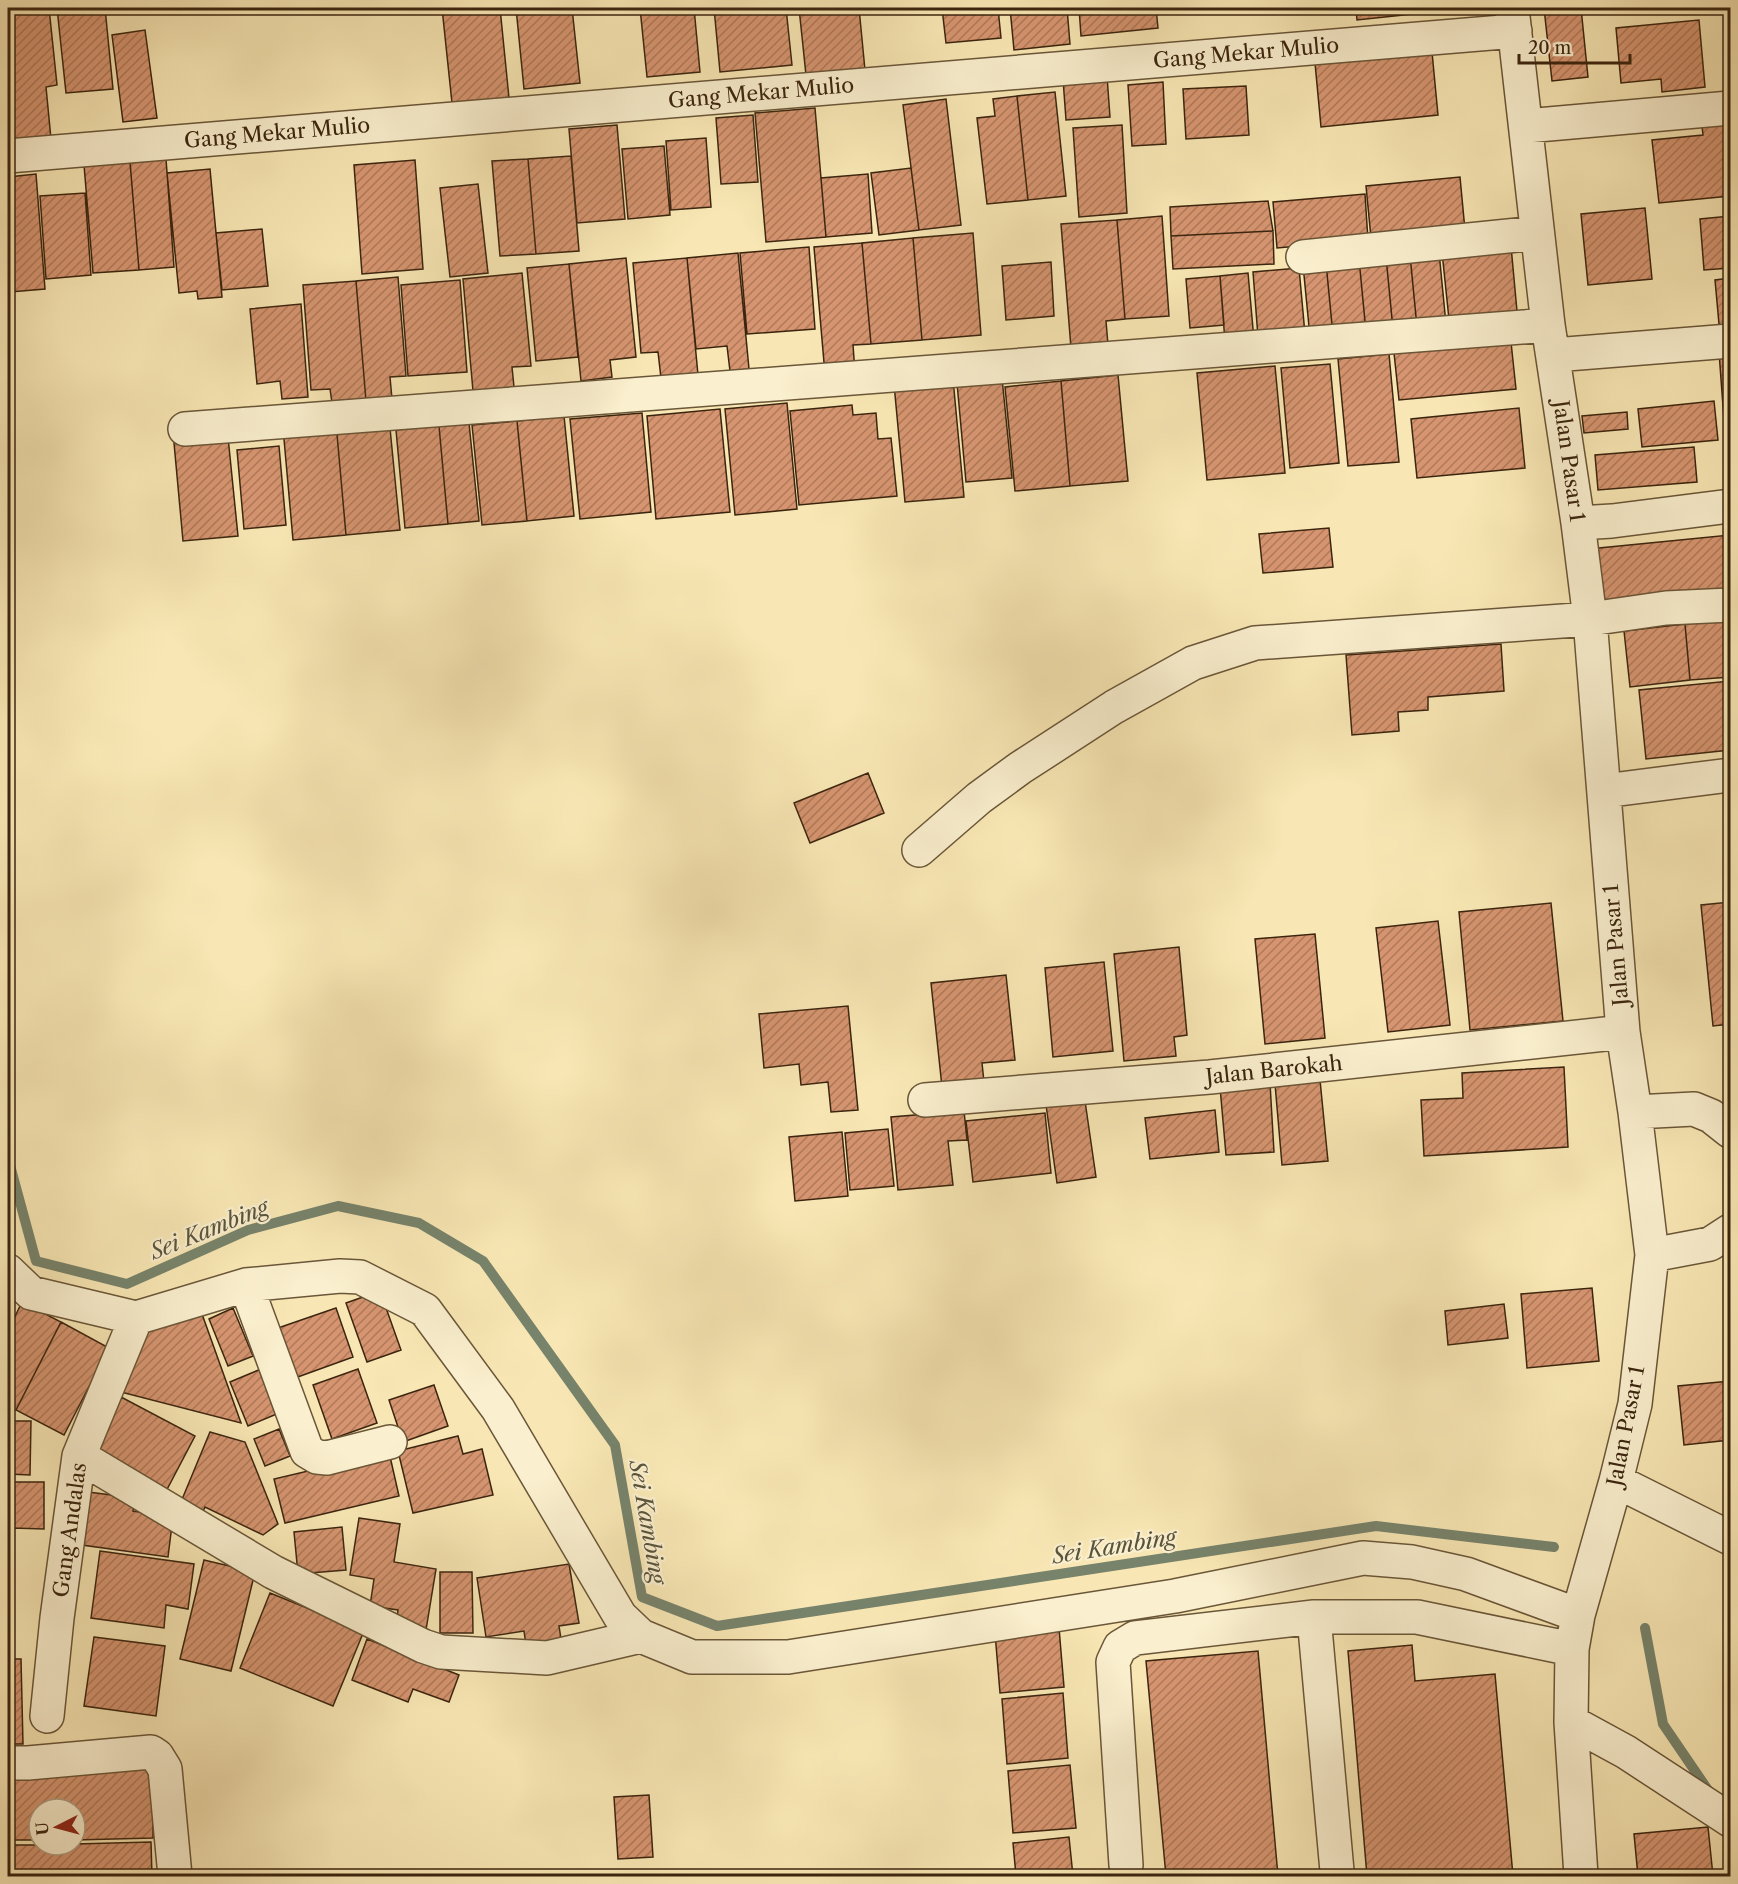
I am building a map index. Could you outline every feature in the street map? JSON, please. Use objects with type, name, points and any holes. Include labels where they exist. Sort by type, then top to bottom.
[{"type":"street","name":"Jalan Pasar 1","points":[[1514,19],[1551,340],[1590,619],[1623,1032],[1652,1255],[1635,1404],[1581,1606],[1572,1649],[1571,1722],[1581,1876]]},
{"type":"street","name":"Gang Mekar Mulio","points":[[8,156],[1514,19]]},
{"type":"street","points":[[1526,126],[1731,108]]},
{"type":"street","points":[[1303,257],[1538,233]]},
{"type":"street","points":[[184,429],[1551,340],[1731,341]]},
{"type":"street","points":[[1578,523],[1731,506]]},
{"type":"street","points":[[919,850],[979,798],[1020,768],[1114,707],[1193,663],[1255,643],[1590,619],[1666,608],[1731,605]]},
{"type":"street","points":[[1604,791],[1731,775]]},
{"type":"street","name":"Jalan Barokah","points":[[925,1100],[1210,1077],[1623,1032]]},
{"type":"street","points":[[1635,1113],[1694,1109],[1711,1116],[1731,1131]]},
{"type":"street","points":[[1652,1255],[1710,1244],[1731,1231]]},
{"type":"street","points":[[8,1271],[31,1293],[136,1318],[246,1285],[340,1276],[360,1277],[425,1310],[498,1409],[620,1616],[641,1636],[692,1657],[788,1657],[1175,1596],[1362,1558],[1412,1562],[1466,1574],[1581,1606]]},
{"type":"street","points":[[246,1285],[307,1451],[317,1457],[327,1458],[390,1442]]},
{"type":"street","name":"Gang Andalas","points":[[47,1716],[57,1618],[79,1456],[136,1318]]},
{"type":"street","points":[[79,1456],[273,1572],[441,1652],[547,1658],[641,1636]]},
{"type":"street","points":[[1616,1481],[1731,1538]]},
{"type":"street","points":[[1126,1865],[1113,1662],[1120,1647],[1135,1638],[1314,1617],[1417,1617],[1572,1649]]},
{"type":"street","points":[[1314,1617],[1337,1871]]},
{"type":"street","points":[[1571,1722],[1626,1752],[1731,1820]]},
{"type":"street","points":[[8,1763],[151,1752],[157,1756],[165,1769],[175,1876]]},
{"type":"building","points":[[8,8],[49,8],[57,85],[46,87],[51,139],[13,143],[8,86]]},
{"type":"building","points":[[57,8],[105,8],[113,89],[66,93]]},
{"type":"building","points":[[442,8],[500,8],[509,98],[452,103]]},
{"type":"building","points":[[516,8],[572,8],[580,83],[524,89]]},
{"type":"building","points":[[640,8],[694,8],[700,72],[647,77]]},
{"type":"building","points":[[714,8],[786,8],[792,65],[720,72]]},
{"type":"building","points":[[799,8],[859,8],[865,70],[806,75]]},
{"type":"building","points":[[942,8],[998,8],[1001,38],[946,43]]},
{"type":"building","points":[[1010,8],[1067,8],[1070,44],[1014,50]]},
{"type":"building","points":[[1079,8],[1156,8],[1158,28],[1081,36]]},
{"type":"building","points":[[1356,8],[1402,8],[1403,15],[1357,20]]},
{"type":"building","points":[[1402,8],[1444,8],[1445,11],[1403,15]]},
{"type":"building","points":[[1544,8],[1581,8],[1588,77],[1552,81]]},
{"type":"building","points":[[1608,8],[1679,8],[1609,14]]},
{"type":"building","points":[[1699,20],[1705,87],[1662,92],[1661,79],[1621,83],[1616,28]]},
{"type":"building","points":[[145,30],[157,118],[123,122],[112,35]]},
{"type":"building","points":[[1432,52],[1438,115],[1321,127],[1315,63]]},
{"type":"building","points":[[1107,76],[1110,117],[1066,120],[1063,79]]},
{"type":"building","points":[[1163,82],[1166,144],[1132,146],[1128,85]]},
{"type":"building","points":[[1246,86],[1249,135],[1186,139],[1183,89]]},
{"type":"building","points":[[1055,92],[1066,196],[1028,200],[1017,96]]},
{"type":"building","points":[[1017,96],[1028,200],[987,204],[977,118],[995,116],[993,99]]},
{"type":"building","points":[[946,99],[961,225],[919,230],[903,105]]},
{"type":"building","points":[[815,108],[826,237],[766,242],[755,113]]},
{"type":"building","points":[[753,115],[758,182],[721,184],[716,118]]},
{"type":"building","points":[[1730,123],[1730,196],[1659,203],[1652,140],[1703,135],[1702,126]]},
{"type":"building","points":[[617,125],[625,219],[577,223],[569,129]]},
{"type":"building","points":[[1122,125],[1127,213],[1079,217],[1073,128]]},
{"type":"building","points":[[706,138],[711,207],[671,210],[666,141]]},
{"type":"building","points":[[664,146],[670,215],[628,219],[622,149]]},
{"type":"building","points":[[571,156],[579,251],[536,254],[528,159]]},
{"type":"building","points":[[166,159],[174,267],[139,270],[130,162]]},
{"type":"building","points":[[528,159],[536,254],[500,256],[492,161]]},
{"type":"building","points":[[415,160],[423,269],[362,274],[354,165]]},
{"type":"building","points":[[130,162],[139,270],[93,273],[84,165]]},
{"type":"building","points":[[911,168],[919,230],[879,235],[871,173]]},
{"type":"building","points":[[210,169],[222,297],[198,299],[197,291],[179,293],[167,173]]},
{"type":"building","points":[[36,174],[45,289],[10,292],[8,177]]},
{"type":"building","points":[[868,174],[872,233],[826,237],[821,178]]},
{"type":"building","points":[[1460,177],[1465,230],[1371,238],[1366,186]]},
{"type":"building","points":[[478,184],[488,273],[450,277],[440,188]]},
{"type":"building","points":[[85,193],[91,275],[46,279],[40,196]]},
{"type":"building","points":[[1365,194],[1368,240],[1277,248],[1273,202]]},
{"type":"building","points":[[1268,201],[1273,231],[1171,236],[1170,207]]},
{"type":"building","points":[[1645,208],[1652,279],[1588,285],[1581,214]]},
{"type":"building","points":[[1162,216],[1169,316],[1125,319],[1117,220]]},
{"type":"building","points":[[1730,216],[1730,268],[1704,270],[1700,219]]},
{"type":"building","points":[[1117,220],[1125,319],[1106,321],[1108,345],[1071,348],[1061,224]]},
{"type":"building","points":[[262,229],[268,286],[222,290],[216,233]]},
{"type":"building","points":[[1273,231],[1274,264],[1173,269],[1171,236]]},
{"type":"building","points":[[973,233],[981,335],[922,340],[913,238]]},
{"type":"building","points":[[913,238],[922,340],[871,344],[862,243]]},
{"type":"building","points":[[862,243],[871,344],[853,345],[855,372],[825,374],[814,247]]},
{"type":"building","points":[[1511,246],[1518,322],[1450,329],[1442,252]]},
{"type":"building","points":[[809,247],[815,329],[747,334],[740,253]]},
{"type":"building","points":[[1439,252],[1446,324],[1417,327],[1410,255]]},
{"type":"building","points":[[738,253],[749,369],[730,371],[727,346],[696,349],[687,258]]},
{"type":"building","points":[[1410,255],[1417,327],[1393,329],[1386,257]]},
{"type":"building","points":[[1386,257],[1393,329],[1366,332],[1359,259]]},
{"type":"building","points":[[626,258],[636,357],[610,360],[612,377],[581,381],[569,264]]},
{"type":"building","points":[[687,258],[698,375],[661,378],[658,352],[641,353],[633,263]]},
{"type":"building","points":[[1359,259],[1366,332],[1333,335],[1326,263]]},
{"type":"building","points":[[1051,262],[1054,316],[1006,320],[1002,266]]},
{"type":"building","points":[[1326,263],[1333,335],[1310,337],[1303,265]]},
{"type":"building","points":[[569,264],[578,357],[536,361],[527,268]]},
{"type":"building","points":[[1299,268],[1305,334],[1258,337],[1253,272]]},
{"type":"building","points":[[522,273],[531,366],[512,367],[514,387],[473,391],[463,279]]},
{"type":"building","points":[[1248,273],[1254,340],[1225,342],[1220,276]]},
{"type":"building","points":[[1220,276],[1224,325],[1190,328],[1186,279]]},
{"type":"building","points":[[398,277],[406,376],[390,377],[392,399],[366,401],[356,281]]},
{"type":"building","points":[[1730,278],[1730,334],[1720,335],[1715,280]]},
{"type":"building","points":[[460,280],[467,372],[408,376],[401,285]]},
{"type":"building","points":[[356,281],[366,401],[332,403],[330,389],[311,390],[303,285]]},
{"type":"building","points":[[301,304],[308,397],[282,399],[280,381],[257,384],[250,309]]},
{"type":"building","points":[[1511,342],[1516,389],[1399,400],[1394,353]]},
{"type":"building","points":[[1730,351],[1730,447],[1726,447],[1719,352]]},
{"type":"building","points":[[1389,354],[1399,462],[1348,466],[1338,359]]},
{"type":"building","points":[[1330,364],[1339,463],[1290,468],[1281,368]]},
{"type":"building","points":[[1275,366],[1285,473],[1207,480],[1197,373]]},
{"type":"building","points":[[1118,375],[1128,481],[1070,486],[1061,381]]},
{"type":"building","points":[[1002,378],[1012,478],[966,482],[957,383]]},
{"type":"building","points":[[953,379],[964,497],[905,502],[894,384]]},
{"type":"building","points":[[1061,381],[1070,486],[1015,491],[1005,387]]},
{"type":"building","points":[[1714,401],[1718,440],[1642,447],[1638,409]]},
{"type":"building","points":[[787,403],[797,509],[735,515],[725,409]]},
{"type":"building","points":[[852,405],[853,415],[876,413],[878,439],[891,438],[897,496],[799,505],[790,411]]},
{"type":"building","points":[[1519,408],[1525,468],[1417,478],[1411,419]]},
{"type":"building","points":[[720,409],[730,512],[656,519],[647,416]]},
{"type":"building","points":[[1627,412],[1628,429],[1584,433],[1582,416]]},
{"type":"building","points":[[642,413],[651,512],[580,519],[570,419]]},
{"type":"building","points":[[564,416],[574,516],[527,521],[517,421]]},
{"type":"building","points":[[389,418],[400,530],[346,535],[336,423]]},
{"type":"building","points":[[517,421],[527,521],[482,525],[472,425]]},
{"type":"building","points":[[336,423],[346,535],[293,540],[283,428]]},
{"type":"building","points":[[469,423],[479,521],[448,524],[439,426]]},
{"type":"building","points":[[439,426],[448,524],[405,528],[396,430]]},
{"type":"building","points":[[228,437],[238,536],[183,541],[174,443]]},
{"type":"building","points":[[279,446],[286,525],[244,529],[237,450]]},
{"type":"building","points":[[1694,447],[1697,482],[1598,490],[1595,455]]},
{"type":"building","points":[[1329,528],[1333,567],[1263,573],[1259,534]]},
{"type":"building","points":[[1730,535],[1730,599],[1595,613],[1589,549]]},
{"type":"building","points":[[1730,620],[1730,677],[1690,680],[1685,624]]},
{"type":"building","points":[[1685,624],[1690,680],[1630,687],[1624,631]]},
{"type":"building","points":[[1501,644],[1504,691],[1428,697],[1428,710],[1398,712],[1399,731],[1352,735],[1346,655]]},
{"type":"building","points":[[1730,681],[1730,750],[1646,759],[1639,690]]},
{"type":"building","points":[[868,773],[884,813],[810,843],[794,803]]},
{"type":"building","points":[[1730,902],[1730,1024],[1713,1026],[1701,905]]},
{"type":"building","points":[[1551,903],[1563,1021],[1470,1030],[1459,912]]},
{"type":"building","points":[[1438,921],[1450,1025],[1388,1032],[1376,928]]},
{"type":"building","points":[[1315,934],[1325,1038],[1265,1044],[1255,939]]},
{"type":"building","points":[[1179,947],[1187,1035],[1174,1037],[1176,1056],[1124,1061],[1114,954]]},
{"type":"building","points":[[1104,962],[1113,1051],[1053,1057],[1045,968]]},
{"type":"building","points":[[1006,975],[1015,1060],[982,1063],[984,1082],[942,1087],[931,983]]},
{"type":"building","points":[[848,1006],[858,1110],[831,1112],[828,1082],[801,1085],[799,1064],[764,1068],[759,1014]]},
{"type":"building","points":[[1564,1067],[1568,1147],[1424,1156],[1421,1100],[1463,1098],[1462,1073]]},
{"type":"building","points":[[1320,1080],[1328,1161],[1282,1165],[1275,1084]]},
{"type":"building","points":[[1270,1083],[1274,1152],[1226,1155],[1220,1087]]},
{"type":"building","points":[[1085,1101],[1096,1177],[1057,1183],[1046,1105]]},
{"type":"building","points":[[1215,1110],[1219,1152],[1150,1159],[1145,1118]]},
{"type":"building","points":[[964,1111],[967,1140],[948,1141],[953,1185],[898,1190],[891,1117]]},
{"type":"building","points":[[1045,1113],[1051,1173],[973,1182],[966,1121]]},
{"type":"building","points":[[888,1129],[894,1186],[850,1190],[845,1133]]},
{"type":"building","points":[[842,1132],[848,1196],[795,1201],[789,1137]]},
{"type":"building","points":[[1592,1288],[1599,1361],[1527,1368],[1521,1294]]},
{"type":"building","points":[[380,1291],[401,1350],[367,1362],[346,1303]]},
{"type":"building","points":[[22,1302],[61,1322],[16,1410],[8,1406],[8,1331]]},
{"type":"building","points":[[1504,1304],[1508,1338],[1448,1345],[1445,1311]]},
{"type":"building","points":[[233,1308],[253,1356],[228,1366],[209,1319]]},
{"type":"building","points":[[336,1308],[353,1357],[295,1378],[278,1328]]},
{"type":"building","points":[[202,1314],[241,1423],[117,1391],[146,1325]]},
{"type":"building","points":[[61,1322],[109,1348],[64,1435],[16,1410]]},
{"type":"building","points":[[261,1369],[279,1413],[248,1426],[230,1382]]},
{"type":"building","points":[[358,1369],[377,1423],[332,1439],[313,1385]]},
{"type":"building","points":[[1730,1381],[1730,1440],[1684,1445],[1678,1386]]},
{"type":"building","points":[[434,1385],[448,1426],[403,1442],[389,1400]]},
{"type":"building","points":[[121,1397],[195,1436],[163,1497],[89,1458]]},
{"type":"building","points":[[8,1421],[31,1421],[30,1475],[8,1474]]},
{"type":"building","points":[[279,1429],[290,1456],[265,1466],[254,1439]]},
{"type":"building","points":[[210,1432],[245,1442],[278,1524],[263,1535],[205,1507],[200,1518],[178,1509]]},
{"type":"building","points":[[458,1436],[463,1454],[482,1449],[493,1495],[413,1513],[398,1451]]},
{"type":"building","points":[[389,1452],[399,1496],[285,1523],[274,1479]]},
{"type":"building","points":[[8,1482],[44,1482],[44,1529],[12,1528],[12,1560],[8,1560]]},
{"type":"building","points":[[88,1492],[135,1498],[133,1511],[173,1517],[168,1557],[82,1545]]},
{"type":"building","points":[[359,1518],[400,1524],[394,1562],[436,1569],[426,1630],[396,1625],[398,1610],[370,1606],[374,1579],[350,1575]]},
{"type":"building","points":[[342,1527],[346,1570],[298,1574],[294,1532]]},
{"type":"building","points":[[100,1551],[194,1564],[188,1609],[166,1605],[164,1628],[91,1618]]},
{"type":"building","points":[[204,1560],[255,1572],[231,1671],[180,1659]]},
{"type":"building","points":[[569,1564],[579,1623],[559,1626],[561,1639],[526,1645],[524,1631],[486,1637],[477,1578]]},
{"type":"building","points":[[440,1572],[472,1572],[473,1633],[440,1633]]},
{"type":"building","points":[[270,1593],[364,1631],[333,1706],[240,1668]]},
{"type":"building","points":[[1059,1628],[1064,1687],[1000,1693],[995,1633]]},
{"type":"building","points":[[94,1637],[165,1646],[156,1716],[84,1706]]},
{"type":"building","points":[[367,1639],[459,1675],[449,1702],[413,1689],[408,1702],[352,1680]]},
{"type":"building","points":[[1412,1645],[1415,1681],[1495,1674],[1513,1876],[1367,1876],[1348,1651]]},
{"type":"building","points":[[1258,1651],[1278,1876],[1166,1876],[1146,1661]]},
{"type":"building","points":[[8,1659],[21,1659],[23,1744],[8,1744]]},
{"type":"building","points":[[1063,1693],[1068,1758],[1007,1764],[1002,1699]]},
{"type":"building","points":[[1070,1765],[1076,1828],[1013,1833],[1008,1771]]},
{"type":"building","points":[[153,1769],[153,1838],[87,1840],[87,1797],[27,1797],[27,1840],[8,1840],[8,1771]]},
{"type":"building","points":[[649,1795],[653,1857],[618,1859],[614,1797]]},
{"type":"building","points":[[1708,1827],[1713,1876],[1638,1876],[1634,1834]]},
{"type":"building","points":[[1069,1837],[1073,1876],[1016,1876],[1013,1843]]},
{"type":"building","points":[[151,1842],[152,1876],[8,1876],[8,1845],[27,1845],[27,1857],[87,1857],[87,1844]]},
{"type":"waterway","name":"Sei Kambing","points":[[8,1158],[36,1261],[127,1284],[248,1230],[338,1206],[419,1223],[483,1261],[615,1445],[642,1597],[717,1626],[1376,1526],[1554,1547]]},
{"type":"waterway","name":"Sei Kambing","points":[[1645,1628],[1663,1724],[1710,1793]]}]
